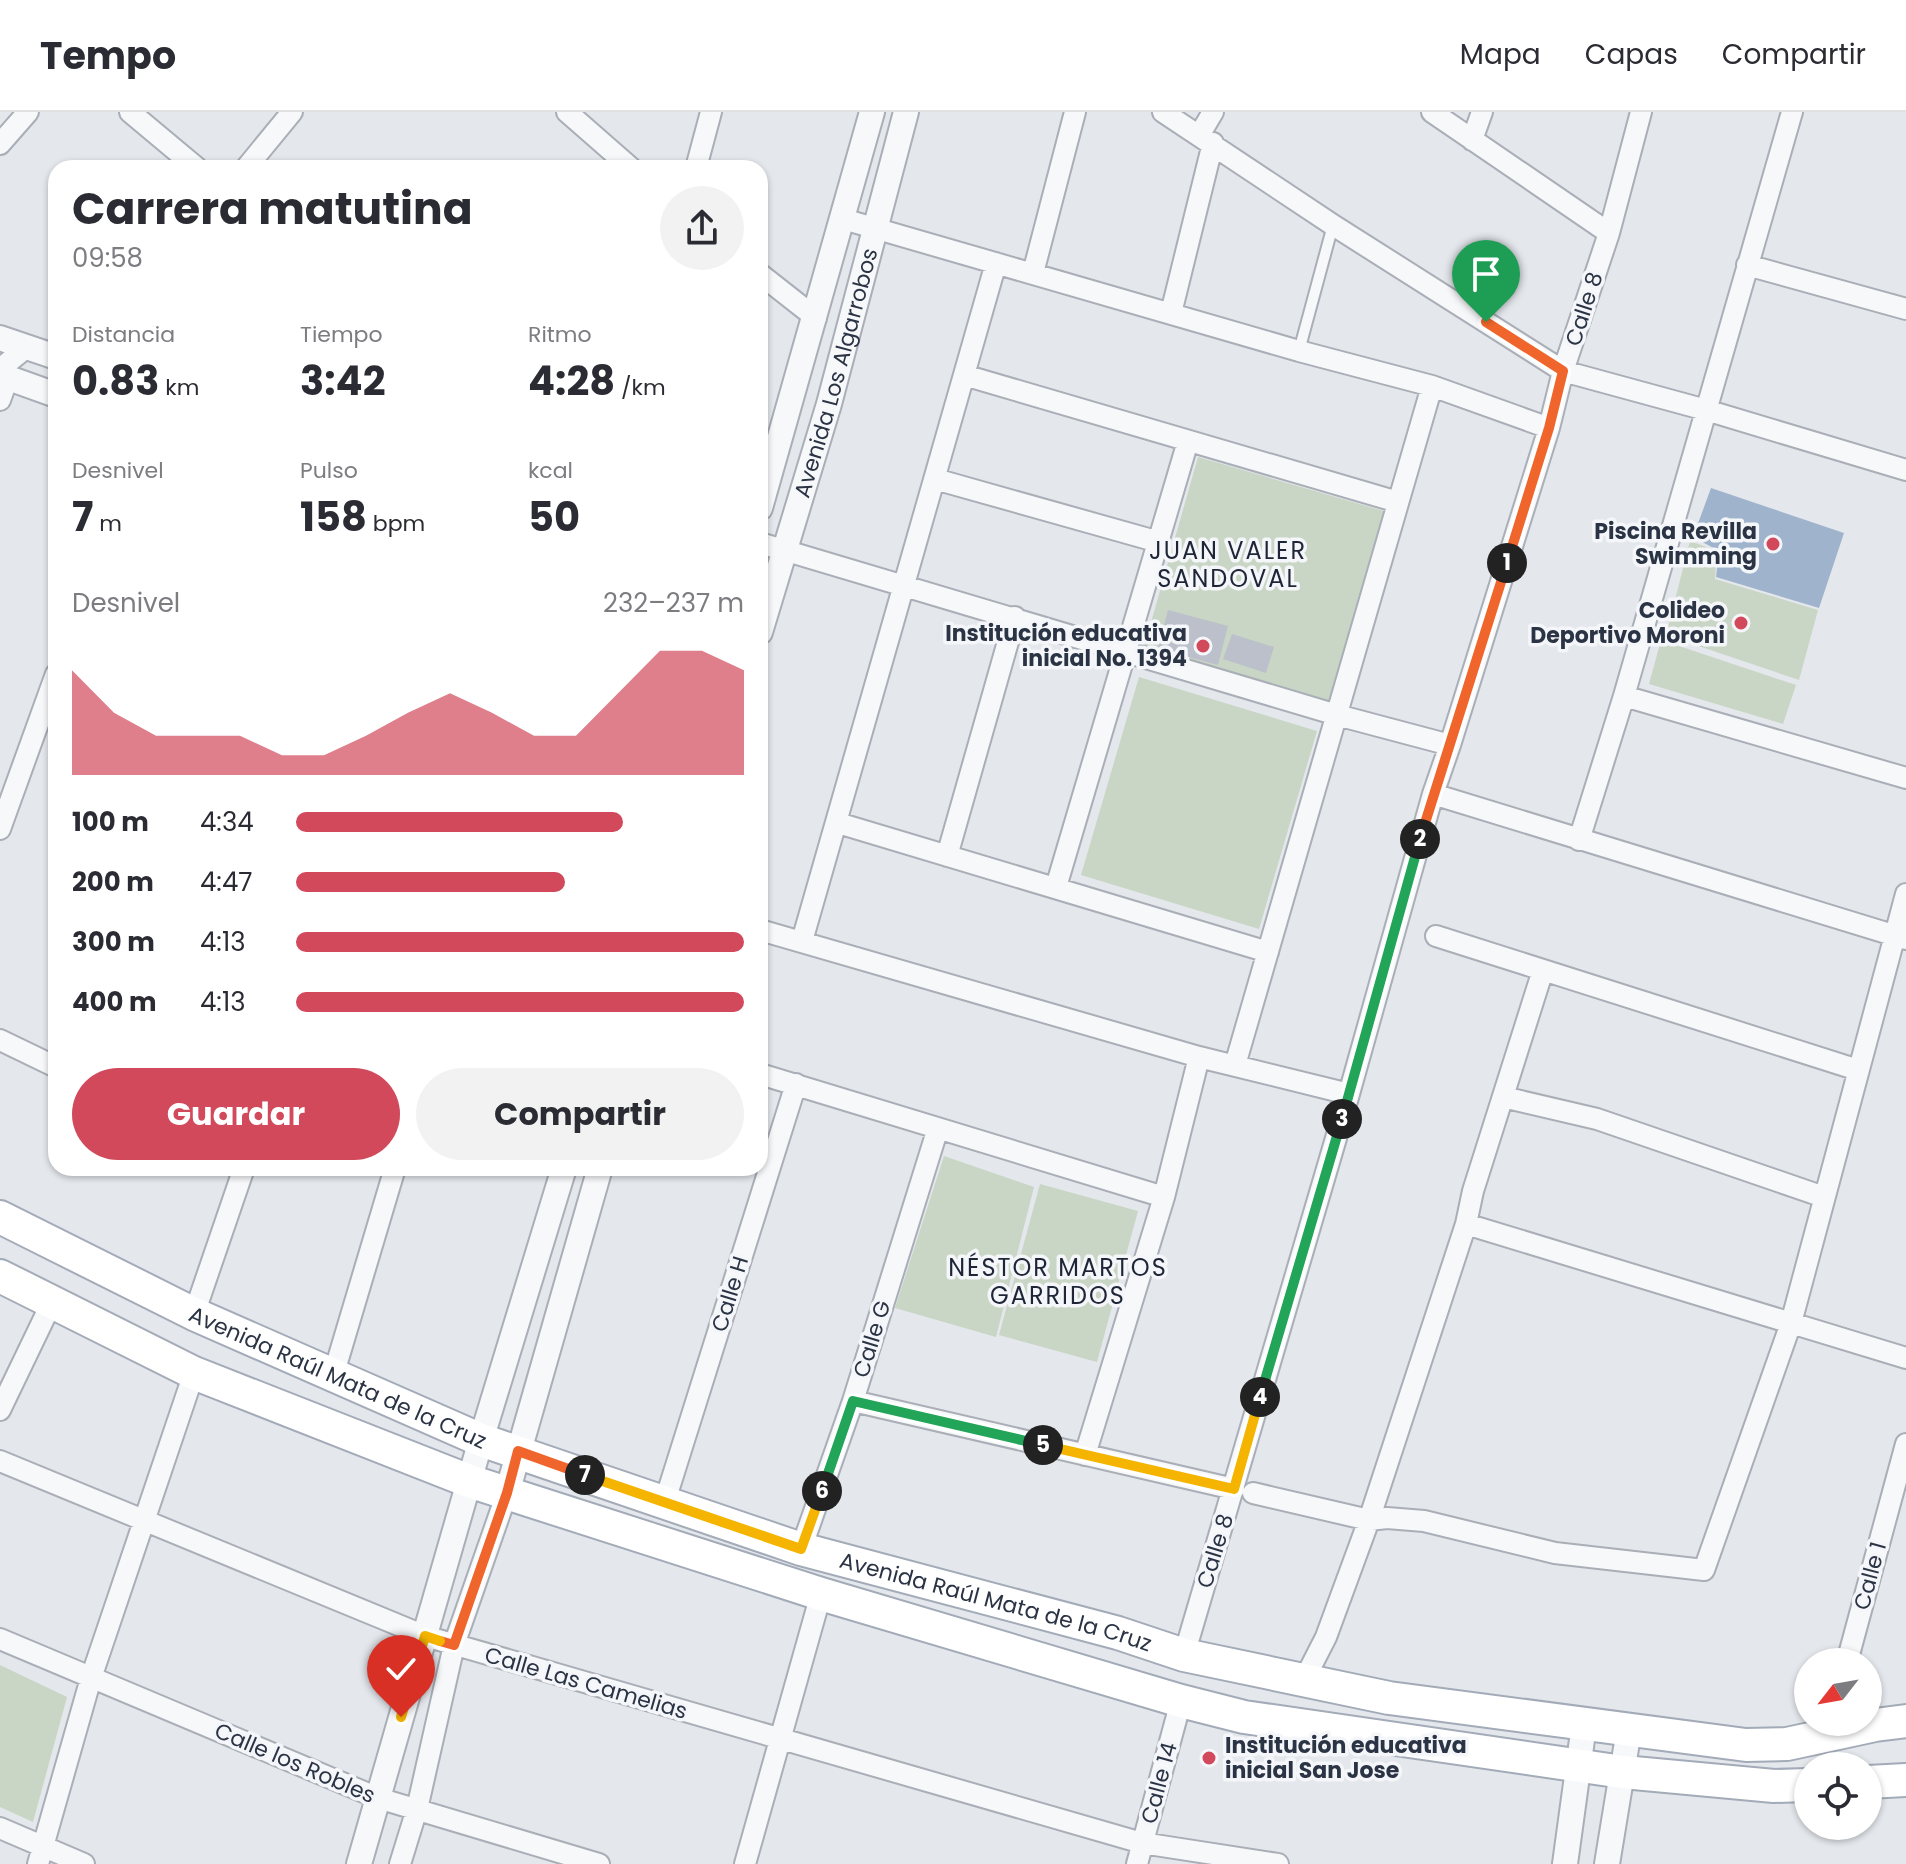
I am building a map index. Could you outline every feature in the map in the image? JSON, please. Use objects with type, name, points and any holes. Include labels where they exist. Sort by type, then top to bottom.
[{"type":"main road","name":"Avenida Raúl Mata de la Cruz","points":[[0,1217],[194,1314],[481,1440],[801,1549],[1118,1633],[1184,1655],[1389,1698],[1746,1745],[1787,1744],[1810,1736]]},
{"type":"main road","name":"Avenida Raúl Mata de la Cruz","points":[[0,1276],[194,1373],[469,1481],[821,1594],[1181,1701],[1244,1717],[1579,1766],[1794,1785]]},
{"type":"main road","name":"Avenida Raúl Mata de la Cruz","points":[[1882,1723],[1906,1721]]},
{"type":"main road","points":[[1882,1781],[1906,1780]]},
{"type":"street","points":[[0,144],[28,112]]},
{"type":"street","points":[[130,112],[187,160]]},
{"type":"street","points":[[253,160],[292,112]]},
{"type":"street","points":[[567,112],[622,160]]},
{"type":"street","points":[[698,160],[711,112]]},
{"type":"street","name":"Avenida Los Algarrobos","points":[[768,481],[872,112]]},
{"type":"street","name":"Avenida Los Algarrobos","points":[[768,606],[829,404],[906,112]]},
{"type":"street","points":[[1033,273],[1075,112]]},
{"type":"street","points":[[1163,112],[1333,225],[1563,371],[1906,470]]},
{"type":"street","points":[[1171,313],[1213,112]]},
{"type":"street","points":[[1432,112],[1609,233]]},
{"type":"street","points":[[1472,140],[1482,112]]},
{"type":"street","name":"Calle 8","points":[[1184,1655],[1243,1491],[1433,794],[1549,428],[1563,371],[1609,233],[1641,112]]},
{"type":"street","points":[[1579,840],[1624,696],[1792,112]]},
{"type":"street","points":[[843,219],[1299,351],[1432,386],[1549,428]]},
{"type":"street","points":[[802,941],[996,263]]},
{"type":"street","points":[[1747,265],[1906,309]]},
{"type":"street","points":[[768,280],[816,318]]},
{"type":"street","points":[[9,342],[48,354]]},
{"type":"street","points":[[9,342],[22,351],[2,380],[48,393]]},
{"type":"street","points":[[964,375],[1398,502]]},
{"type":"street","points":[[1235,1065],[1432,386]]},
{"type":"street","points":[[1056,887],[1188,441]]},
{"type":"street","points":[[935,479],[1159,542]]},
{"type":"street","points":[[768,546],[1337,715],[1450,745]]},
{"type":"street","points":[[947,856],[1015,617]]},
{"type":"street","points":[[1624,696],[1906,778]]},
{"type":"street","points":[[0,829],[48,712]]},
{"type":"street","points":[[1433,794],[1900,938]]},
{"type":"street","points":[[838,823],[1268,952]]},
{"type":"street","points":[[853,1401],[1369,1520],[1424,1521],[1555,1553],[1704,1570],[1791,1323],[1858,1070],[1900,938],[1906,894]]},
{"type":"street","points":[[768,932],[1199,1057],[1349,1094]]},
{"type":"street","points":[[1436,936],[1858,1070]]},
{"type":"street","points":[[1304,1680],[1326,1637],[1369,1520],[1466,1224],[1473,1191],[1543,970]]},
{"type":"street","points":[[0,1040],[48,1063]]},
{"type":"street","points":[[1085,1455],[1164,1197],[1199,1057]]},
{"type":"street","points":[[768,1076],[1164,1197]]},
{"type":"street","name":"Calle H","points":[[768,1173],[796,1084]]},
{"type":"street","points":[[1503,1097],[1597,1119],[1824,1197]]},
{"type":"street","name":"Calle G","points":[[801,1549],[853,1401],[938,1128]]},
{"type":"street","points":[[194,1314],[241,1176]]},
{"type":"street","points":[[333,1376],[393,1176]]},
{"type":"street","points":[[359,1864],[481,1440],[562,1176]]},
{"type":"street","points":[[400,1864],[417,1809],[454,1645],[507,1493],[598,1176]]},
{"type":"street","name":"Calle H","points":[[664,1504],[767,1176]]},
{"type":"street","points":[[1466,1224],[1906,1358]]},
{"type":"street","points":[[0,1410],[51,1304]]},
{"type":"street","points":[[41,1856],[91,1678],[194,1373]]},
{"type":"street","name":"Calle 1","points":[[1851,1648],[1906,1444]]},
{"type":"street","name":"Calle Las Camelias","points":[[0,1461],[425,1636],[1142,1843]]},
{"type":"street","points":[[745,1864],[821,1594]]},
{"type":"street","name":"Calle los Robles","points":[[0,1639],[378,1798],[565,1859],[599,1864]]},
{"type":"street","name":"Calle 14","points":[[1137,1864],[1181,1701]]},
{"type":"street","points":[[1565,1864],[1584,1725]]},
{"type":"street","points":[[1607,1864],[1629,1730]]},
{"type":"street","points":[[0,1828],[41,1856],[84,1864]]},
{"type":"street","points":[[1142,1843],[1278,1864]]},
{"type":"lane","points":[[1299,351],[1333,225]]},
{"type":"green space","points":[[1198,457],[1384,511],[1328,703],[1144,647]]},
{"type":"green space","name":"Colideo Deportivo Moroni","points":[[1690,541],[1717,551],[1715,579],[1818,610],[1799,680],[1666,635]]},
{"type":"green space","points":[[1661,640],[1796,685],[1783,724],[1649,684]]},
{"type":"green space","points":[[1139,677],[1317,731],[1259,929],[1081,875]]},
{"type":"green space","points":[[944,1156],[1034,1187],[996,1337],[895,1308]]},
{"type":"green space","points":[[1040,1184],[1138,1211],[1097,1362],[999,1335]]},
{"type":"green space","points":[[0,1665],[67,1697],[33,1822],[0,1807]]},
{"type":"water","name":"Piscina Revilla Swimming","points":[[1711,488],[1844,533],[1819,608],[1716,577],[1719,551],[1693,537]]},
{"type":"building","points":[[1168,610],[1228,626],[1218,665],[1158,649]]},
{"type":"building","points":[[1232,634],[1274,647],[1266,673],[1223,659]]},
{"type":"place","name":"Piscina Revilla Swimming","points":[[1773,544]]},
{"type":"place","name":"Colideo Deportivo Moroni","points":[[1741,623]]},
{"type":"place","name":"Institución educativa inicial No. 1394","points":[[1203,646]]},
{"type":"place","name":"Institución educativa inicial San Jose","points":[[1209,1758]]},
{"type":"district","name":"JUAN VALER SANDOVAL","points":[[1228,564]]},
{"type":"district","name":"NÉSTOR MARTOS GARRIDOS","points":[[1058,1281]]},
{"type":"route","points":[[401,1717],[425,1636],[454,1645],[507,1493],[518,1451],[801,1549],[853,1401],[1234,1489],[1433,794],[1549,428],[1563,371],[1486,322]]}]
